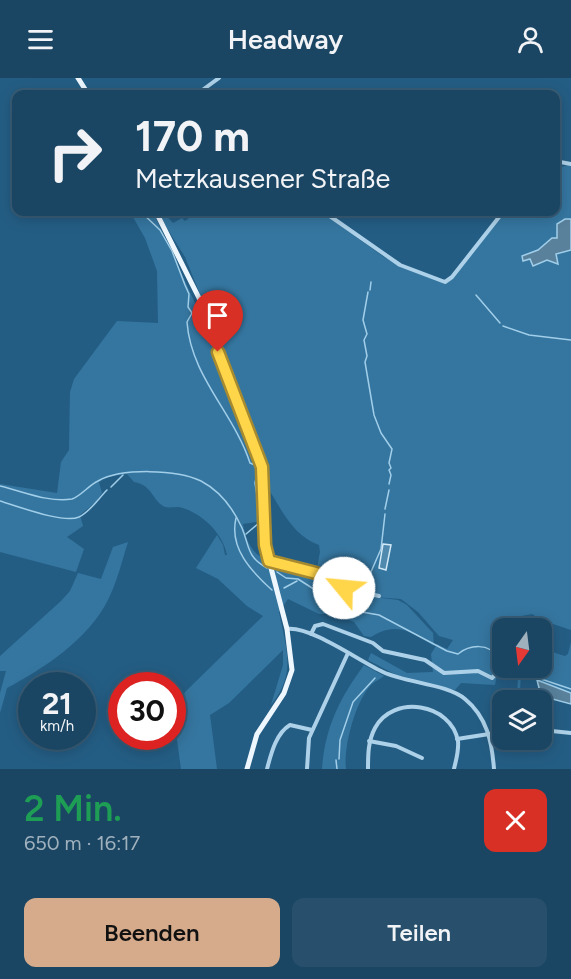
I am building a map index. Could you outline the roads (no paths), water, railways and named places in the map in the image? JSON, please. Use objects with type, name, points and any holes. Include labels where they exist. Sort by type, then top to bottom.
[{"type":"main road","points":[[158,216],[199,297],[259,456],[264,479],[265,545],[287,629],[292,658],[291,676],[284,693],[257,734],[247,769]]},
{"type":"street","points":[[202,90],[219,78]]},
{"type":"street","points":[[330,216],[400,264],[445,282],[452,277],[500,216]]},
{"type":"street","points":[[269,561],[305,569],[344,588],[379,596]]},
{"type":"street","points":[[311,634],[315,626],[323,624],[373,643],[383,651],[425,660],[444,674],[478,671],[492,678]]},
{"type":"street","points":[[287,629],[297,629],[311,634],[401,679],[458,693],[479,714],[489,734],[494,769]]},
{"type":"street","points":[[307,769],[307,745],[312,730],[348,653]]},
{"type":"street","points":[[368,769],[369,741],[375,726],[392,712],[416,707],[433,710],[444,717],[458,739],[454,769]]},
{"type":"street","points":[[267,769],[274,747],[286,728],[290,725],[312,730]]},
{"type":"street","points":[[552,731],[571,733]]},
{"type":"street","points":[[458,739],[492,734]]},
{"type":"street","points":[[369,741],[396,746],[422,758]]},
{"type":"waterway","points":[[145,216],[160,230],[172,251],[189,294],[188,307],[192,313],[187,322],[196,360],[243,445],[250,463],[258,470],[255,483],[260,514]]},
{"type":"waterway","points":[[370,290],[371,282]]},
{"type":"waterway","points":[[368,292],[363,320],[367,334],[364,340],[367,356],[365,362],[374,415],[381,433],[392,449],[389,484]]},
{"type":"waterway","points":[[476,295],[500,323]]},
{"type":"waterway","points":[[503,326],[529,335],[571,340]]},
{"type":"waterway","points":[[0,486],[45,498],[63,500],[75,498],[98,481],[120,474],[164,472],[191,477],[208,485],[225,501],[242,528],[252,555],[267,568]]},
{"type":"waterway","points":[[111,487],[123,475]]},
{"type":"waterway","points":[[0,501],[40,514],[72,519],[87,512],[107,490]]},
{"type":"waterway","points":[[385,509],[389,490]]},
{"type":"waterway","points":[[363,590],[381,549],[385,514]]},
{"type":"waterway","points":[[236,518],[235,529],[239,549],[250,567],[272,590]]},
{"type":"waterway","points":[[246,534],[259,523],[260,518]]},
{"type":"waterway","points":[[277,572],[286,578],[298,579],[345,609],[379,615],[447,651],[458,654],[473,647],[484,647],[492,651]]},
{"type":"waterway","points":[[284,588],[297,581]]},
{"type":"waterway","points":[[356,611],[361,595]]},
{"type":"waterway","points":[[339,759],[340,740],[353,702],[375,678]]},
{"type":"waterway","points":[[538,678],[571,689]]},
{"type":"waterway","points":[[336,760],[337,769]]}]
